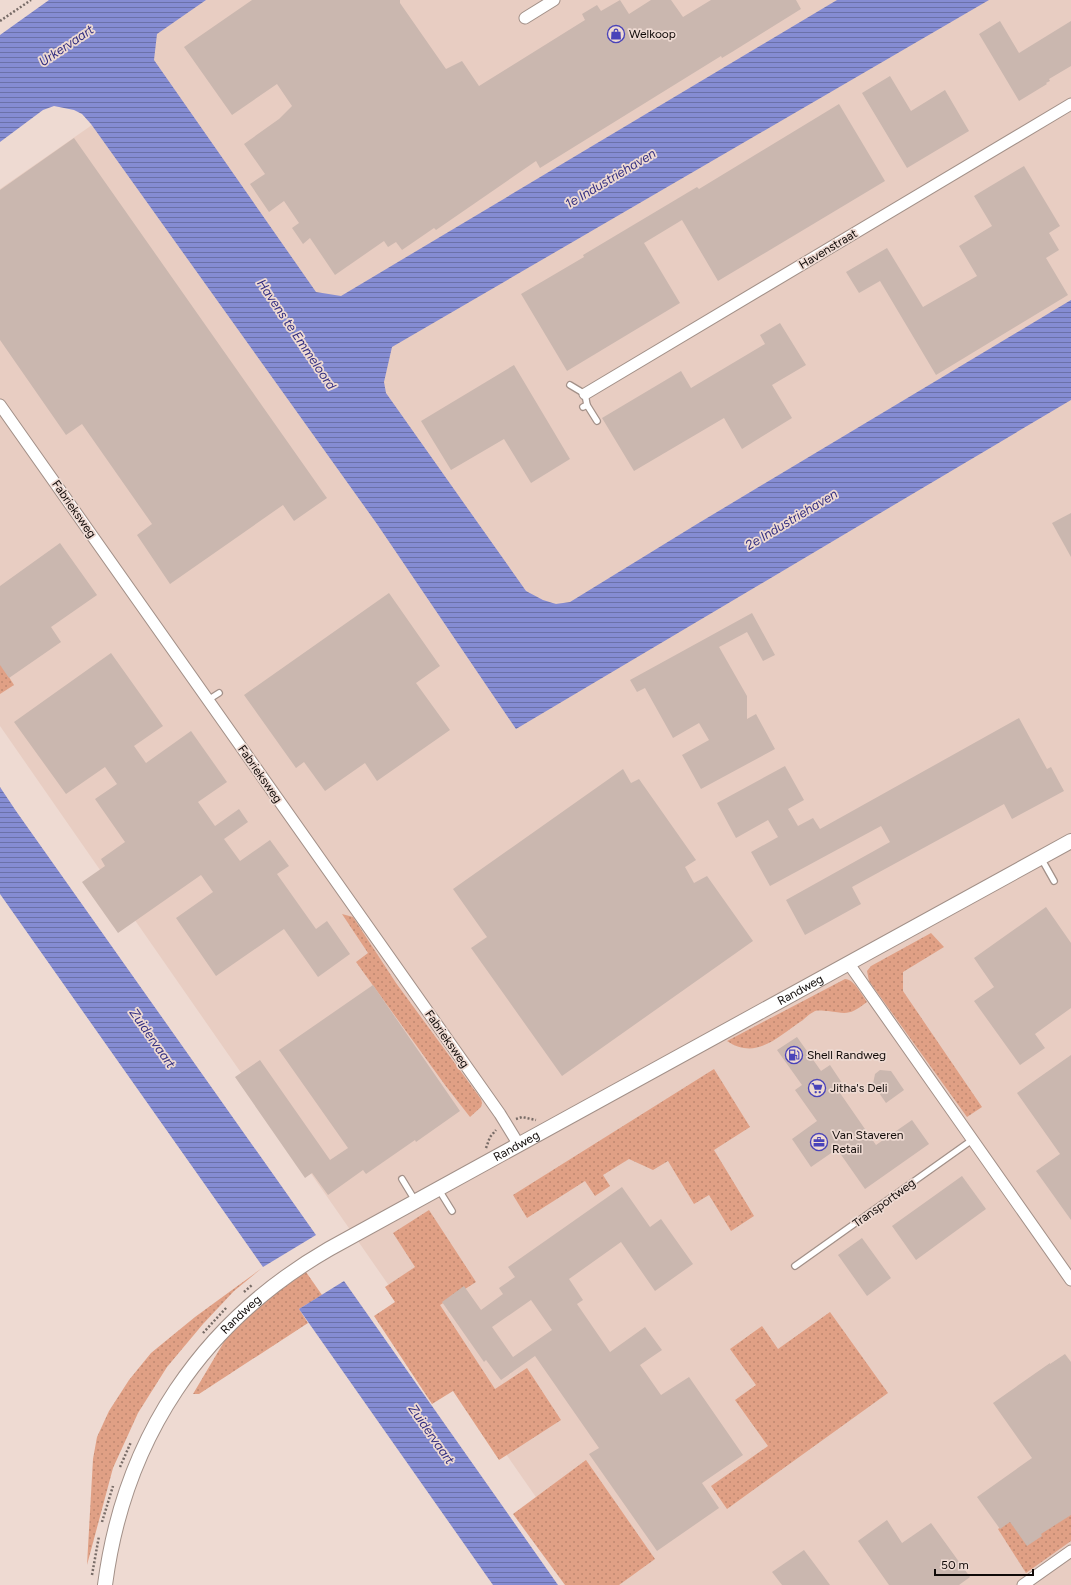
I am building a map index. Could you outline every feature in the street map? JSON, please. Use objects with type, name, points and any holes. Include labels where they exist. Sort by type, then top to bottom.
[{"type":"street","points":[[525,18],[554,0]]},
{"type":"street","name":"Havenstraat","points":[[585,402],[1071,104]]},
{"type":"street","name":"Fabrieksweg","points":[[0,404],[500,1114],[519,1145]]},
{"type":"street","name":"Randweg","points":[[104,1585],[115,1528],[127,1487],[159,1418],[171,1397],[206,1350],[241,1313],[280,1280],[329,1249],[439,1190],[1071,841]]},
{"type":"street","points":[[849,964],[1071,1278]]},
{"type":"street","points":[[1023,1585],[1071,1551]]},
{"type":"lane","points":[[570,385],[585,402],[597,421]]},
{"type":"lane","points":[[208,700],[219,693]]},
{"type":"lane","points":[[1041,858],[1054,881]]},
{"type":"lane","name":"Transportweg","points":[[796,1266],[972,1140]]},
{"type":"lane","points":[[402,1180],[416,1202]]},
{"type":"lane","points":[[439,1190],[452,1211]]},
{"type":"path","points":[[0,21],[31,0]]},
{"type":"path","points":[[512,1121],[522,1117],[537,1120],[541,1118]]},
{"type":"path","points":[[482,1150],[486,1148],[492,1134],[500,1127]]},
{"type":"shaded area","points":[[191,0],[1071,0],[1071,1585],[597,1585],[0,726],[0,189],[92,125],[147,30]]},
{"type":"shaded area","points":[[0,663],[14,685],[0,694]]},
{"type":"shaded area","points":[[342,914],[353,917],[396,983],[481,1099],[481,1107],[470,1117],[356,962],[368,953]]},
{"type":"shaded area","points":[[931,933],[944,947],[903,972],[903,991],[982,1107],[967,1117],[869,981],[867,971],[871,966]]},
{"type":"shaded area","points":[[845,979],[855,984],[867,1002],[857,1009],[845,1013],[815,1011],[776,1039],[758,1047],[748,1048],[738,1046],[727,1041]]},
{"type":"shaded area","points":[[714,1069],[750,1127],[714,1150],[754,1216],[731,1231],[709,1195],[694,1204],[668,1161],[653,1170],[629,1159],[603,1175],[610,1186],[595,1196],[585,1181],[527,1218],[513,1195]]},
{"type":"shaded area","points":[[429,1210],[476,1282],[440,1305],[495,1389],[527,1368],[561,1420],[499,1460],[453,1391],[432,1404],[374,1316],[395,1302],[385,1287],[415,1267],[393,1233]]},
{"type":"shaded area","points":[[262,1268],[234,1291],[203,1324],[167,1367],[138,1413],[113,1468],[87,1565],[93,1459],[97,1437],[109,1411],[129,1380],[151,1353],[195,1317]]},
{"type":"shaded area","points":[[306,1272],[322,1295],[299,1309],[308,1323],[199,1394],[193,1394],[228,1335],[267,1298]]},
{"type":"shaded area","points":[[830,1312],[888,1393],[727,1509],[711,1486],[768,1446],[735,1400],[756,1385],[730,1349],[762,1326],[778,1349]]},
{"type":"shaded area","points":[[586,1460],[655,1559],[619,1585],[565,1585],[513,1514]]},
{"type":"shaded area","points":[[1071,1480],[1071,1541],[1026,1573],[998,1529]]},
{"type":"water","points":[[49,0],[206,0],[157,34],[154,60],[316,292],[341,296],[837,0],[989,0],[392,347],[384,382],[386,393],[526,591],[543,600],[556,604],[570,602],[697,524],[1071,300],[1071,400],[516,729],[377,524],[91,124],[82,114],[74,110],[54,106],[43,110],[0,142],[0,35]]},
{"type":"water","name":"Zuidervaart","points":[[0,787],[316,1235],[263,1267],[0,894]]},
{"type":"water","name":"Zuidervaart","points":[[344,1281],[558,1585],[493,1585],[299,1309]]},
{"type":"building","points":[[252,0],[400,0],[400,3],[446,69],[462,61],[479,86],[585,20],[582,14],[597,5],[601,11],[620,0],[629,14],[651,0],[671,0],[683,17],[711,0],[796,0],[801,9],[722,58],[721,56],[540,168],[536,161],[436,230],[434,228],[402,250],[396,242],[388,247],[384,241],[335,275],[310,238],[303,244],[292,228],[299,223],[284,201],[269,212],[250,184],[265,174],[244,144],[279,119],[292,106],[277,84],[232,115],[184,47]]},
{"type":"building","points":[[1000,21],[1019,53],[1071,21],[1071,66],[1049,79],[1050,81],[1046,83],[1047,84],[1019,101],[979,34]]},
{"type":"building","points":[[890,76],[911,111],[945,90],[969,131],[907,168],[862,93]]},
{"type":"building","points":[[839,104],[885,181],[718,281],[682,220],[644,243],[680,303],[567,371],[521,294],[584,257],[583,255],[697,187],[699,189]]},
{"type":"building","points":[[74,138],[327,498],[294,521],[283,505],[170,584],[137,535],[152,524],[82,424],[66,435],[0,340],[0,190]]},
{"type":"building","points":[[1024,166],[1060,226],[1049,233],[1059,250],[1046,258],[1068,295],[936,375],[880,281],[859,293],[846,272],[887,248],[923,307],[977,276],[959,246],[992,226],[974,196]]},
{"type":"building","points":[[780,323],[806,365],[772,385],[792,418],[742,449],[724,418],[634,471],[602,418],[681,371],[691,388],[765,344],[760,335]]},
{"type":"building","points":[[514,365],[570,459],[531,483],[504,439],[451,470],[421,421]]},
{"type":"building","points":[[1071,513],[1071,557],[1052,523]]},
{"type":"building","points":[[60,543],[97,595],[51,627],[61,642],[9,678],[0,665],[0,586]]},
{"type":"building","points":[[389,593],[440,666],[416,683],[450,730],[377,781],[365,763],[325,791],[304,762],[296,768],[244,695]]},
{"type":"building","points":[[752,613],[775,655],[763,661],[747,632],[719,647],[747,696],[747,719],[756,714],[775,749],[701,789],[682,755],[709,740],[699,723],[673,738],[645,688],[637,692],[630,680]]},
{"type":"building","points":[[111,653],[163,726],[134,746],[146,763],[191,731],[227,782],[198,802],[215,826],[239,809],[248,822],[224,839],[240,861],[270,840],[289,866],[277,874],[316,929],[327,921],[350,954],[318,977],[284,929],[216,976],[176,918],[213,892],[201,875],[118,933],[82,882],[105,866],[101,859],[125,842],[95,799],[117,784],[105,767],[66,794],[14,722]]},
{"type":"building","points":[[1019,718],[1047,769],[1051,767],[1064,791],[1012,819],[1004,804],[852,887],[861,904],[805,935],[786,900],[890,842],[881,826],[770,886],[751,852],[778,837],[768,820],[736,838],[717,803],[785,766],[804,800],[788,809],[798,826],[813,818],[820,829]]},
{"type":"building","points":[[623,769],[631,783],[639,779],[696,860],[685,867],[694,883],[707,876],[753,941],[562,1076],[471,948],[487,937],[453,889]]},
{"type":"building","points":[[1046,907],[1071,943],[1071,1008],[1035,1034],[1045,1048],[1020,1065],[974,1001],[994,987],[974,958]]},
{"type":"building","points":[[373,985],[460,1111],[416,1142],[415,1140],[366,1174],[363,1170],[328,1195],[312,1173],[305,1178],[235,1077],[260,1060],[330,1160],[348,1148],[279,1050]]},
{"type":"building","points":[[797,1037],[821,1071],[830,1065],[846,1089],[840,1093],[876,1145],[912,1120],[929,1144],[865,1189],[837,1149],[811,1167],[792,1139],[817,1121],[795,1090],[802,1085],[777,1050]]},
{"type":"building","points":[[1071,1055],[1071,1220],[1036,1171],[1060,1154],[1017,1093]]},
{"type":"building","points":[[880,1070],[891,1071],[904,1090],[886,1103],[873,1084],[875,1074]]},
{"type":"building","points":[[962,1176],[986,1209],[916,1260],[892,1226]]},
{"type":"building","points":[[622,1187],[650,1227],[661,1219],[693,1264],[655,1291],[621,1242],[569,1279],[583,1300],[577,1304],[610,1352],[645,1327],[662,1350],[640,1365],[661,1395],[689,1377],[743,1455],[702,1483],[719,1508],[657,1551],[589,1454],[599,1448],[535,1356],[501,1380],[486,1360],[484,1362],[442,1302],[464,1286],[481,1310],[503,1294],[499,1288],[515,1277],[508,1267]],"holes":[[[531,1300],[552,1330],[513,1357],[492,1327]]]},
{"type":"building","points":[[862,1238],[891,1278],[867,1296],[838,1255]]},
{"type":"building","points":[[1065,1354],[1071,1362],[1071,1515],[1041,1534],[1042,1536],[1027,1546],[1010,1522],[1000,1529],[977,1497],[1032,1458],[993,1403]]},
{"type":"building","points":[[887,1520],[902,1543],[931,1523],[970,1577],[959,1585],[889,1585],[858,1541]]},
{"type":"building","points":[[804,1550],[830,1585],[782,1585],[772,1572]]},
{"type":"place","name":"Welkoop","points":[[616,34]]},
{"type":"place","name":"Shell Randweg","points":[[794,1055]]},
{"type":"place","name":"Jitha's Deli","points":[[817,1088]]},
{"type":"place","name":"Van Staveren Retail","points":[[819,1142]]},
{"type":"water label","name":"Urkervaart","points":[[66,45]]},
{"type":"water label","name":"1e Industriehaven","points":[[610,178]]},
{"type":"water label","name":"Havens te Emmeloord","points":[[297,334]]},
{"type":"water label","name":"2e Industriehaven","points":[[791,519]]}]
